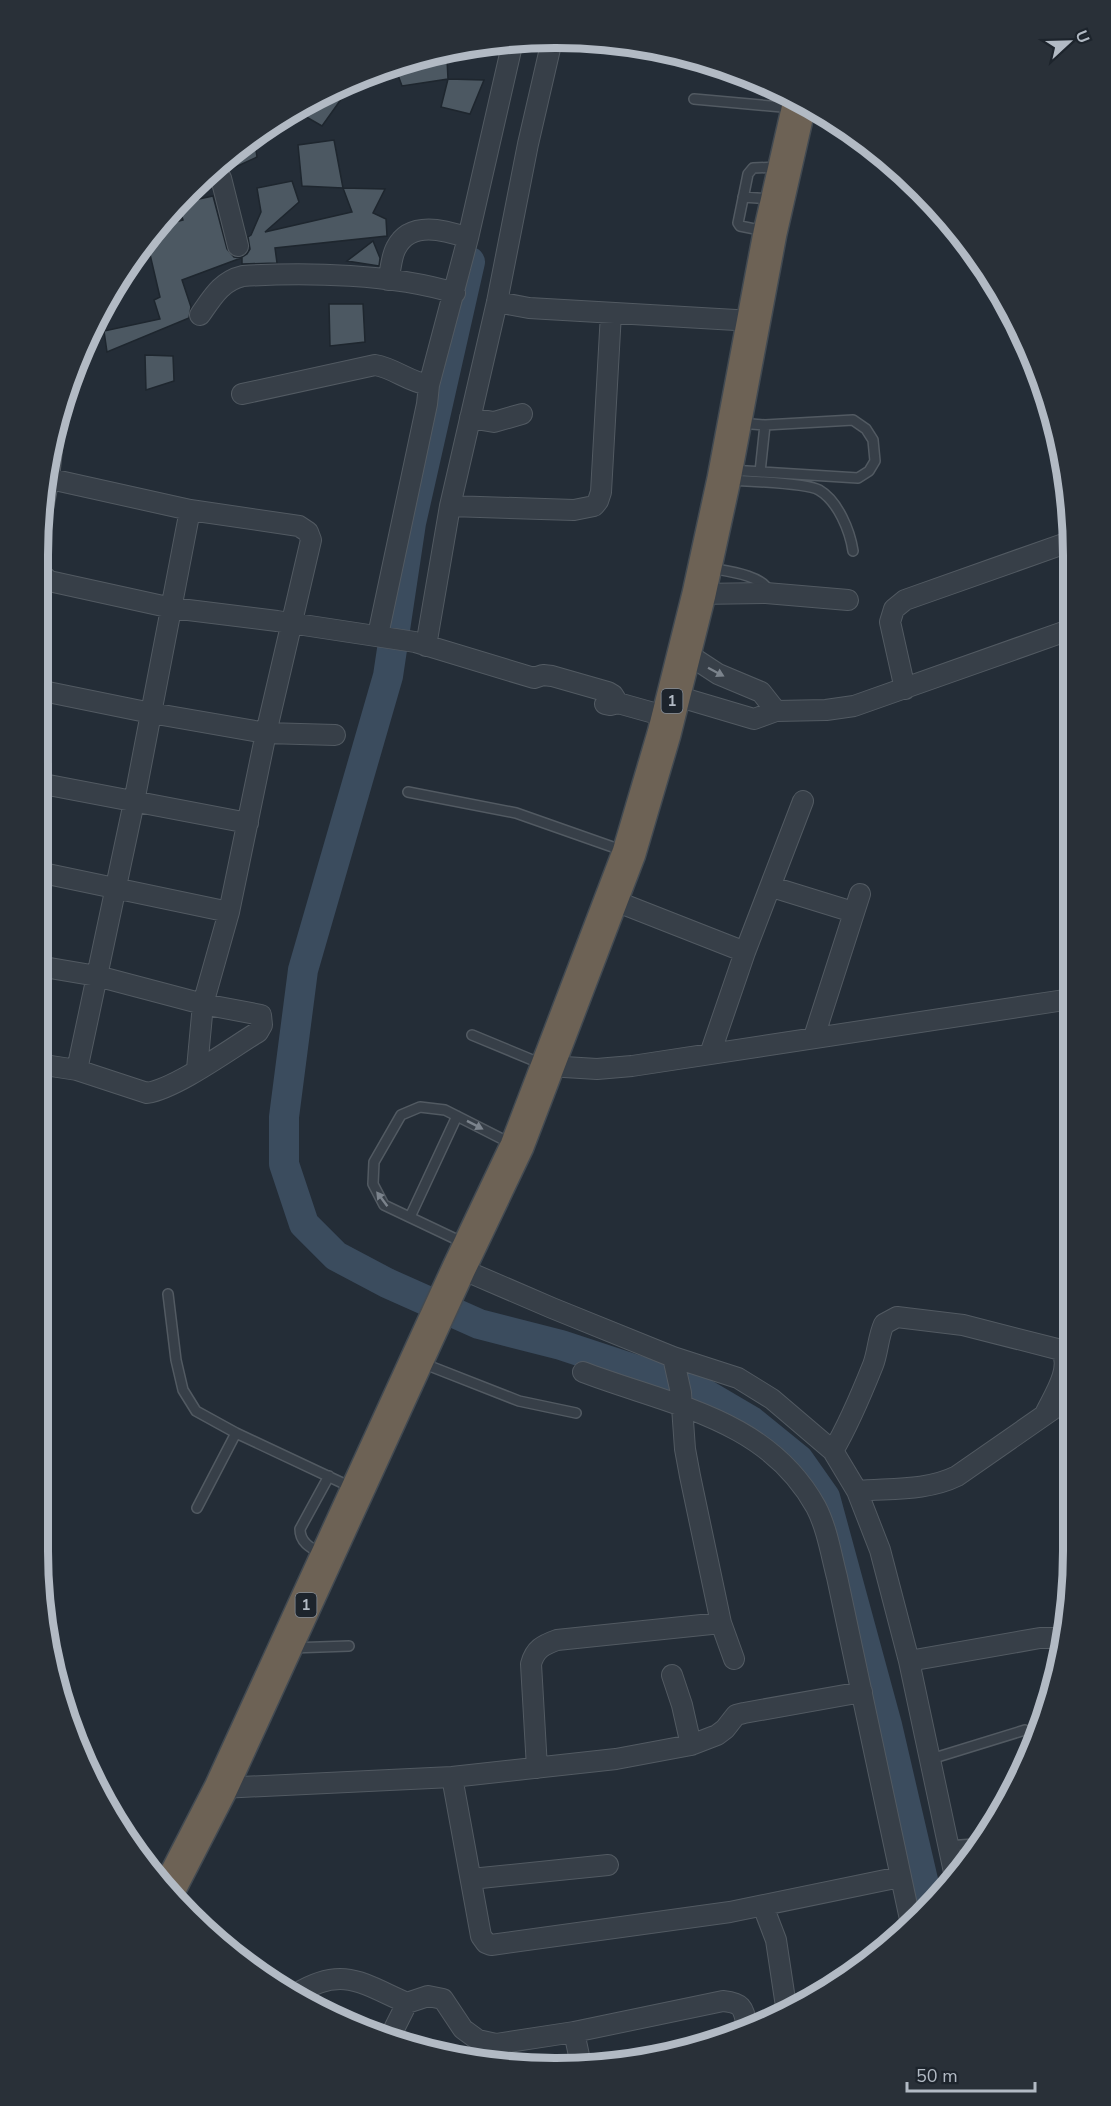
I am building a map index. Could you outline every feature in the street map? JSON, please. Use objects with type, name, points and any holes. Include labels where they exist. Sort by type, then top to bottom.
[{"type":"highway","name":"1","points":[[172,1883],[221,1788],[517,1146],[629,852],[702,581],[725,475],[749,424],[753,321],[770,232],[798,110]]},
{"type":"street","points":[[421,644],[497,302],[528,144],[550,48]]},
{"type":"street","points":[[385,636],[429,385],[455,293],[511,50]]},
{"type":"street","points":[[219,176],[238,246]]},
{"type":"street","points":[[388,280],[395,250],[408,232],[422,229],[450,232],[468,238]]},
{"type":"street","points":[[200,315],[220,286],[243,276],[326,274],[388,280],[455,293]]},
{"type":"street","points":[[497,302],[529,308],[753,321]]},
{"type":"street","points":[[450,506],[574,510],[594,506],[601,492],[611,313]]},
{"type":"street","points":[[242,394],[375,365],[429,385]]},
{"type":"street","points":[[470,418],[494,422],[522,414]]},
{"type":"street","points":[[54,480],[190,510],[299,526],[308,532],[311,540],[266,733],[229,912],[203,1004],[197,1069]]},
{"type":"street","points":[[77,1070],[117,889],[190,510]]},
{"type":"street","points":[[905,689],[890,622],[894,609],[905,600],[1063,544]]},
{"type":"street","points":[[48,580],[172,608],[385,636],[421,644],[534,678],[543,675],[552,676],[608,692],[618,703],[670,706],[754,719],[776,711],[826,710],[854,706],[1063,633]]},
{"type":"street","points":[[702,581],[770,594],[848,600]]},
{"type":"street","points":[[683,651],[718,674],[761,692],[776,711]]},
{"type":"street","points":[[48,692],[266,733],[335,735]]},
{"type":"street","points":[[48,785],[248,823]]},
{"type":"street","points":[[710,1054],[745,952],[772,887],[803,801]]},
{"type":"street","points":[[48,874],[229,912]]},
{"type":"street","points":[[772,887],[857,903],[814,1037]]},
{"type":"street","points":[[610,899],[745,952]]},
{"type":"street","points":[[48,968],[97,976],[203,1004],[261,1015],[262,1025],[258,1032],[197,1069],[157,1091],[147,1093],[77,1070],[48,1066]]},
{"type":"street","points":[[548,1066],[610,1068],[1063,1000]]},
{"type":"street","points":[[462,1262],[552,1308],[674,1363],[734,1375],[744,1380],[772,1400],[833,1451],[857,1491],[879,1550],[909,1661],[953,1866]]},
{"type":"street","points":[[833,1451],[848,1426],[873,1363],[884,1324],[897,1317],[963,1325],[1049,1345],[1061,1350],[1063,1354]]},
{"type":"street","points":[[674,1363],[682,1400],[685,1449],[690,1476],[722,1623],[734,1659]]},
{"type":"street","points":[[583,1372],[682,1400],[729,1425],[772,1451],[816,1507],[824,1526],[837,1577],[909,1914]]},
{"type":"street","points":[[1045,1414],[1063,1373]]},
{"type":"street","points":[[857,1491],[947,1482],[1063,1402]]},
{"type":"street","points":[[537,1768],[531,1664],[533,1655],[542,1645],[557,1640],[722,1623]]},
{"type":"street","points":[[909,1661],[1040,1638],[1055,1638]]},
{"type":"street","points":[[672,1676],[682,1705],[691,1744]]},
{"type":"street","points":[[221,1788],[452,1777],[616,1759],[691,1744],[717,1735],[736,1715],[862,1692]]},
{"type":"street","points":[[452,1777],[481,1936],[486,1943],[496,1945],[719,1914],[900,1877]]},
{"type":"street","points":[[471,1880],[608,1864]]},
{"type":"street","points":[[763,1906],[776,1940],[785,2003]]},
{"type":"street","points":[[303,1990],[337,1978],[361,1981],[407,2003],[428,1996],[443,1999],[463,2029],[478,2040],[496,2044],[574,2032],[723,2001],[736,2002],[743,2008],[746,2021]]},
{"type":"street","points":[[393,2031],[407,2003]]},
{"type":"street","points":[[574,2032],[577,2057]]},
{"type":"street","points":[[490,2054],[496,2044]]},
{"type":"lane","points":[[694,99],[788,104]]},
{"type":"lane","points":[[770,232],[740,226],[738,223],[743,197],[750,170],[786,167]]},
{"type":"lane","points":[[743,197],[778,200]]},
{"type":"lane","points":[[725,475],[760,472],[858,478],[869,471],[875,460],[873,440],[866,429],[853,420],[749,424],[760,472]]},
{"type":"lane","points":[[725,475],[817,489],[836,508],[851,539],[853,551]]},
{"type":"lane","points":[[702,581],[759,580],[769,588],[770,594]]},
{"type":"lane","points":[[408,792],[516,813],[629,852]]},
{"type":"lane","points":[[472,1035],[548,1066]]},
{"type":"lane","points":[[462,1262],[410,1217],[384,1205],[373,1184],[374,1162],[401,1114],[420,1107],[446,1110],[517,1146]]},
{"type":"lane","points":[[410,1217],[457,1116]]},
{"type":"lane","points":[[168,1294],[176,1360],[183,1390],[196,1411],[236,1433],[358,1490]]},
{"type":"lane","points":[[417,1362],[519,1401],[576,1413]]},
{"type":"lane","points":[[197,1508],[236,1433]]},
{"type":"lane","points":[[328,1557],[304,1543],[300,1530],[329,1476]]},
{"type":"lane","points":[[286,1648],[349,1646]]},
{"type":"lane","points":[[930,1759],[1025,1730]]},
{"type":"lane","points":[[948,1846],[968,1844]]},
{"type":"building","points":[[447,60],[448,79],[402,86],[397,73]]},
{"type":"building","points":[[448,79],[484,80],[470,114],[441,107]]},
{"type":"building","points":[[340,96],[342,98],[322,126],[303,115]]},
{"type":"building","points":[[334,140],[343,188],[302,186],[298,145]]},
{"type":"building","points":[[256,147],[257,157],[229,170],[228,168]]},
{"type":"building","points":[[292,181],[299,202],[265,232],[352,212],[343,188],[385,189],[373,213],[386,219],[387,236],[275,248],[277,263],[242,264],[242,257],[250,249],[248,237],[261,212],[257,188]]},
{"type":"building","points":[[213,196],[227,249],[234,257],[241,258],[182,280],[191,307],[189,318],[107,352],[104,331],[160,319],[154,300],[160,297],[149,252],[173,223],[183,220],[181,214],[194,200]]},
{"type":"building","points":[[373,241],[380,258],[379,266],[347,261]]},
{"type":"building","points":[[329,304],[363,304],[365,342],[330,346]]},
{"type":"building","points":[[145,355],[173,356],[174,381],[146,390]]},
{"type":"waterway","points":[[470,262],[411,523],[388,676],[303,970],[284,1117],[284,1164],[304,1224],[336,1256],[387,1283],[479,1324],[561,1345],[700,1391],[751,1421],[799,1460],[825,1497],[887,1725],[927,1896]]}]
